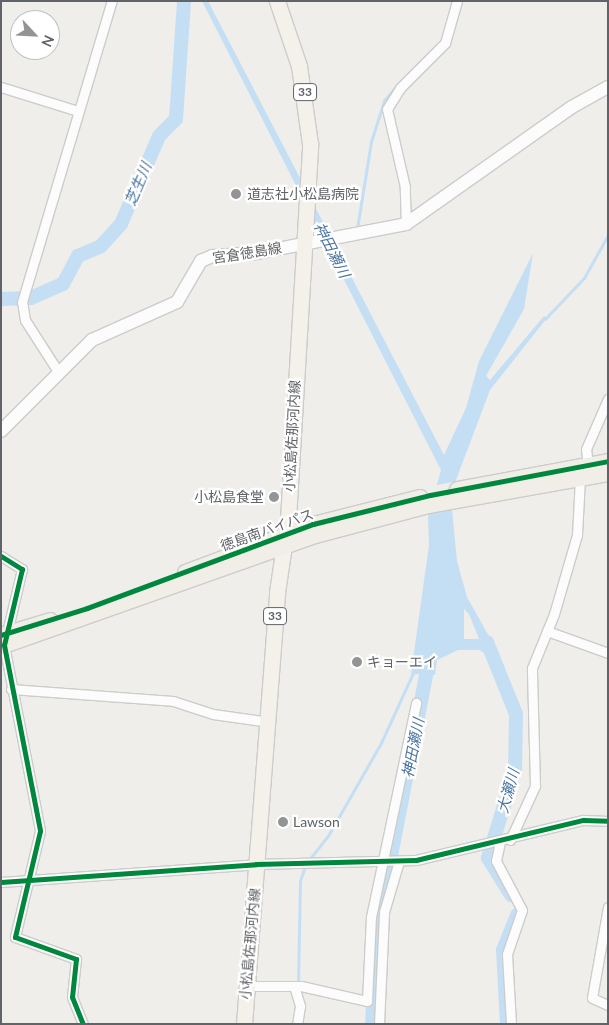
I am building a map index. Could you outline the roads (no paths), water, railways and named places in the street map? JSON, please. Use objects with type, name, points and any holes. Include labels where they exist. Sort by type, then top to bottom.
[{"type":"highway","name":"徳島南バイパス","points":[[3,640],[285,540],[429,500],[584,471],[608,461]]},
{"type":"highway","name":"徳島南バイパス","points":[[584,471],[608,473]]},
{"type":"main road","name":"小松島佐那河内線","points":[[244,1024],[256,864],[285,540],[302,243],[307,187],[307,106],[277,1]]},
{"type":"main road","name":"宮倉徳島線","points":[[1,431],[92,340],[177,302],[201,261],[212,256],[240,255],[406,224],[572,107],[608,87]]},
{"type":"street","points":[[59,373],[25,320],[22,299],[112,1]]},
{"type":"street","points":[[406,224],[405,187],[387,109],[400,88],[445,43],[457,1]]},
{"type":"street","points":[[1,87],[78,111]]},
{"type":"street","points":[[510,840],[535,786],[532,668],[547,631],[578,535],[586,449],[608,398]]},
{"type":"street","points":[[1,556],[22,569],[3,640],[40,831],[31,880],[16,921],[15,937],[76,959],[72,997],[83,1024]]},
{"type":"street","points":[[547,631],[608,653]]},
{"type":"street","points":[[11,689],[173,701],[213,714],[269,722]]},
{"type":"street","points":[[379,1024],[384,912],[416,702]]},
{"type":"street","points":[[1,882],[256,864],[392,861],[496,844],[583,820],[608,821]]},
{"type":"street","points":[[496,844],[496,861],[522,910],[506,954],[511,1024]]},
{"type":"street","points":[[246,986],[297,986],[367,1001],[371,917],[392,861]]},
{"type":"street","points":[[608,907],[605,940],[592,998],[608,1005]]},
{"type":"street","points":[[297,986],[300,1006],[297,1024]]},
{"type":"water","points":[[202,1],[208,1],[444,455],[466,408],[479,361],[533,253],[524,309],[486,376],[490,380],[544,316],[547,318],[490,390],[456,480],[452,509],[457,561],[467,597],[500,656],[493,658],[479,650],[458,650],[437,660],[435,675],[411,674],[429,545],[428,517],[441,470]],"holes":[[[464,609],[469,614],[479,639],[464,639]]]},
{"type":"waterway","name":"芝生川","points":[[1,299],[31,298],[63,284],[78,256],[101,246],[121,224],[159,136],[176,119],[184,1]]},
{"type":"waterway","points":[[357,229],[371,142],[384,101],[397,85]]},
{"type":"waterway","name":"神田瀬川","points":[[545,319],[584,278],[608,235]]},
{"type":"waterway","name":"大瀬川","points":[[487,642],[516,714],[515,770],[488,858],[511,895]]},
{"type":"waterway","name":"神田瀬川","points":[[372,1024],[379,898],[389,866],[430,655]]},
{"type":"waterway","points":[[309,860],[328,836],[381,743],[414,671]]},
{"type":"waterway","points":[[298,985],[300,881],[306,864]]},
{"type":"waterway","name":"大瀬川","points":[[507,1024],[503,950],[517,915]]},
{"type":"place","name":"道志社小松島病院","points":[[236,194]]},
{"type":"place","name":"小松島食堂","points":[[274,497]]},
{"type":"place","name":"キョーエイ","points":[[357,662]]},
{"type":"place","name":"Lawson","points":[[283,822]]}]
